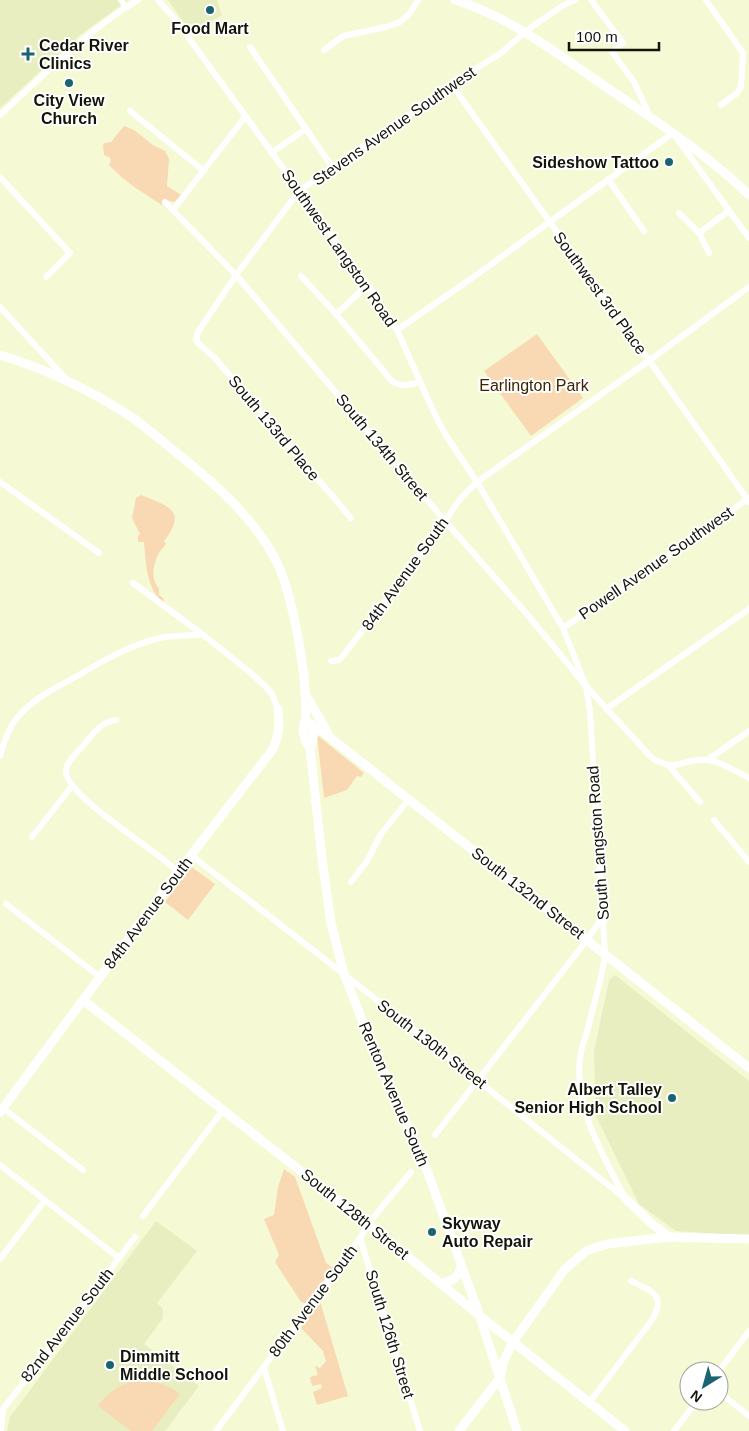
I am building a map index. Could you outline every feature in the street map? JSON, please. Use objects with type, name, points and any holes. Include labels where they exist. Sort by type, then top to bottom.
[{"type":"street","points":[[121,0],[126,7]]},
{"type":"street","points":[[0,114],[74,46],[138,0]]},
{"type":"street","name":"Southwest Langston Road","points":[[158,0],[368,285],[398,330],[436,417],[477,482],[563,628],[586,686]]},
{"type":"street","name":"Southwest Langston Road","points":[[163,0],[167,10]]},
{"type":"street","points":[[324,50],[343,36],[386,27],[400,22],[410,13],[418,0]]},
{"type":"street","points":[[455,0],[477,7],[525,32],[673,133],[749,194]]},
{"type":"street","name":"Stevens Avenue Southwest","points":[[196,340],[198,332],[236,275],[299,191],[453,83],[501,53],[525,32],[564,5],[575,0]]},
{"type":"street","points":[[591,0],[623,43],[612,52],[634,82],[651,118]]},
{"type":"street","points":[[706,0],[744,53],[741,87],[737,93],[721,104]]},
{"type":"street","points":[[250,47],[333,168]]},
{"type":"street","name":"Southwest 3rd Place","points":[[453,83],[456,92],[650,360],[748,500]]},
{"type":"street","points":[[130,111],[204,171]]},
{"type":"street","points":[[173,210],[245,117]]},
{"type":"street","points":[[271,152],[306,129]]},
{"type":"street","points":[[398,330],[673,133]]},
{"type":"street","points":[[673,133],[749,238]]},
{"type":"street","points":[[0,177],[70,253],[46,277]]},
{"type":"street","points":[[608,179],[644,231]]},
{"type":"street","name":"South 134th Street","points":[[165,202],[236,275],[606,709],[650,756],[668,765],[700,802]]},
{"type":"street","points":[[698,233],[729,211]]},
{"type":"street","points":[[678,213],[698,233],[709,253]]},
{"type":"street","points":[[301,276],[336,314],[392,381],[406,386],[420,382]]},
{"type":"street","points":[[336,314],[368,285]]},
{"type":"street","name":"84th Avenue South","points":[[331,661],[339,660],[342,657],[446,522],[448,514],[454,506],[477,482],[650,360],[749,287]]},
{"type":"street","points":[[0,307],[69,381]]},
{"type":"street","name":"South 133rd Place","points":[[196,340],[200,346],[214,357],[351,518]]},
{"type":"street","name":"Renton Avenue South","points":[[0,355],[69,381],[134,419],[226,495],[246,516],[274,556],[285,585],[296,629],[305,692],[306,720],[313,729],[313,740],[310,748],[322,859],[332,923],[344,974],[361,1019],[428,1173],[479,1315],[517,1431]]},
{"type":"street","points":[[0,482],[99,553]]},
{"type":"street","name":"Powell Avenue Southwest","points":[[563,628],[748,500]]},
{"type":"street","points":[[133,583],[202,634],[266,687],[272,694],[278,709]]},
{"type":"street","points":[[606,709],[749,609]]},
{"type":"street","points":[[0,756],[10,729],[17,717],[47,693],[92,667],[139,644],[162,638],[202,634]]},
{"type":"street","name":"South Langston Road","points":[[586,686],[590,711],[605,954],[600,982],[580,1056],[579,1074],[584,1106],[591,1127],[625,1198]]},
{"type":"street","points":[[305,692],[330,737]]},
{"type":"street","name":"84th Avenue South","points":[[2,1110],[178,872],[273,750],[279,729],[278,709]]},
{"type":"street","points":[[116,720],[109,721],[100,726],[68,763],[67,777],[72,786],[87,801],[178,872]]},
{"type":"street","name":"South 132nd Street","points":[[306,720],[409,799],[749,1068]]},
{"type":"street","points":[[709,760],[749,732]]},
{"type":"street","points":[[668,765],[709,760],[749,778]]},
{"type":"street","points":[[32,837],[72,786]]},
{"type":"street","points":[[351,882],[367,861],[381,834],[409,799]]},
{"type":"street","points":[[714,820],[749,861]]},
{"type":"street","name":"South 130th Street","points":[[191,855],[344,974],[625,1198],[669,1237]]},
{"type":"street","points":[[6,904],[100,978]]},
{"type":"street","points":[[435,1134],[587,940],[603,914]]},
{"type":"street","name":"South 128th Street","points":[[83,1000],[368,1224],[440,1284],[625,1431]]},
{"type":"street","points":[[2,1110],[83,1170]]},
{"type":"street","points":[[143,1216],[224,1110]]},
{"type":"street","points":[[0,1165],[119,1258]]},
{"type":"street","name":"80th Avenue South","points":[[216,1431],[360,1238],[368,1224],[411,1172]]},
{"type":"street","points":[[0,1259],[45,1200]]},
{"type":"street","name":"82nd Avenue South","points":[[1,1410],[135,1237]]},
{"type":"street","points":[[459,1431],[500,1378],[504,1360],[513,1342],[565,1269],[586,1251],[607,1244],[669,1237],[749,1239]]},
{"type":"street","name":"South 126th Street","points":[[360,1238],[420,1431]]},
{"type":"street","points":[[440,1284],[459,1275],[461,1266]]},
{"type":"street","points":[[589,1402],[658,1310],[657,1296],[631,1281]]},
{"type":"street","points":[[726,1361],[749,1330]]},
{"type":"street","points":[[742,1340],[749,1346]]},
{"type":"street","points":[[264,1368],[283,1431]]},
{"type":"street","points":[[729,1400],[749,1416]]},
{"type":"street","points":[[1,1410],[1,1431]]},
{"type":"street","points":[[674,1431],[689,1411]]},
{"type":"shaded area","points":[[0,0],[128,0],[80,35],[0,108]]},
{"type":"shaded area","points":[[168,0],[217,0],[222,15],[192,34]]},
{"type":"shaded area","name":"Albert Talley Senior High School","points":[[615,975],[749,1081],[749,1236],[676,1231],[639,1204],[596,1116],[594,1052],[609,980]]},
{"type":"shaded area","name":"Dimmitt Middle School","points":[[156,1221],[197,1251],[157,1303],[163,1309],[163,1318],[144,1344],[199,1386],[165,1431],[7,1431],[10,1417]]},
{"type":"green space","points":[[124,126],[134,130],[153,145],[165,151],[169,159],[167,186],[181,195],[174,202],[166,200],[162,205],[141,192],[109,165],[111,160],[104,155],[103,145],[111,142]]},
{"type":"green space","name":"Earlington Park","points":[[537,334],[583,398],[531,436],[484,371]]},
{"type":"green space","points":[[141,495],[166,506],[172,511],[174,516],[171,531],[164,541],[166,544],[159,552],[154,569],[156,585],[159,588],[159,595],[163,598],[164,603],[150,583],[146,567],[144,542],[138,542],[140,534],[132,518],[136,498]]},
{"type":"green space","points":[[317,735],[364,773],[361,777],[357,776],[347,790],[324,798]]},
{"type":"green space","points":[[190,868],[193,868],[215,884],[188,920],[165,902]]},
{"type":"green space","points":[[284,1169],[295,1177],[326,1263],[333,1268],[305,1303],[301,1302],[275,1262],[279,1255],[264,1219],[274,1215],[278,1187]]},
{"type":"green space","points":[[320,1301],[348,1396],[317,1405],[313,1392],[322,1388],[321,1384],[312,1386],[310,1377],[318,1375],[315,1366],[320,1368],[326,1361],[323,1351],[301,1328]]},
{"type":"green space","points":[[132,1381],[158,1383],[180,1394],[152,1431],[131,1431],[98,1406],[113,1390]]},
{"type":"place","name":"Food Mart","points":[[210,10]]},
{"type":"place","name":"Cedar River Clinics","points":[[28,54]]},
{"type":"place","name":"City View Church","points":[[69,83]]},
{"type":"place","name":"Sideshow Tattoo","points":[[669,162]]},
{"type":"place","name":"Albert Talley Senior High School","points":[[672,1098]]},
{"type":"place","name":"Skyway Auto Repair","points":[[432,1232]]},
{"type":"place","name":"Dimmitt Middle School","points":[[110,1365]]}]
